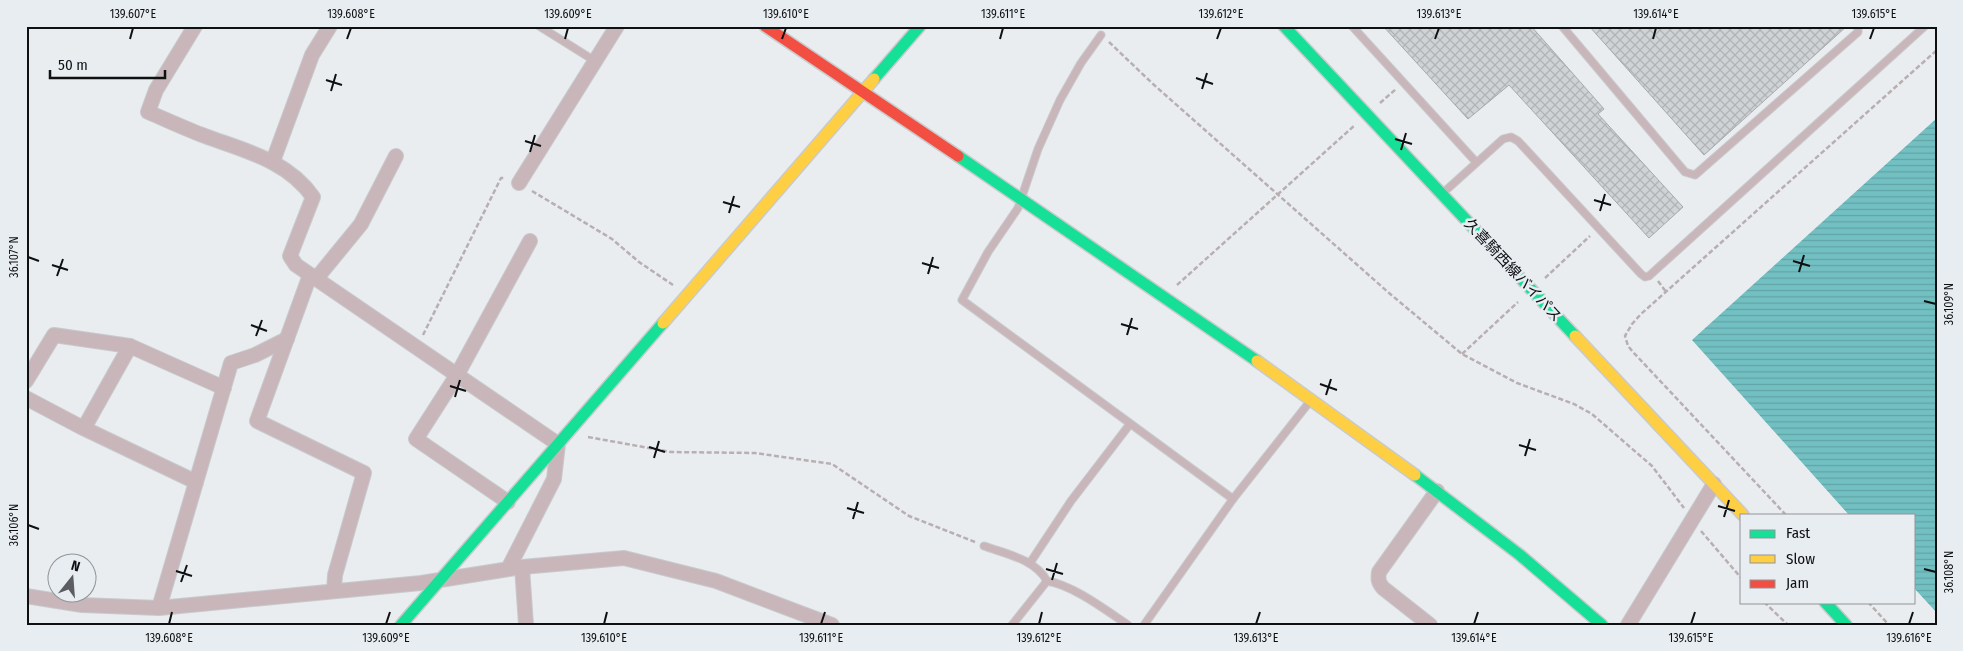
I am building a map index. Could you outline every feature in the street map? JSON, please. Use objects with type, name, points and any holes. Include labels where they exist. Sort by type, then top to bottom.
[{"type":"street","points":[[195,26],[156,90],[148,112],[202,135],[273,161],[303,183],[313,197],[290,256],[296,265],[558,444]]},
{"type":"street","points":[[273,161],[312,55],[330,26]]},
{"type":"street","points":[[518,183],[617,26]]},
{"type":"street","points":[[764,26],[1166,297],[1311,400],[1437,491],[1551,580],[1602,625]]},
{"type":"street","points":[[401,625],[920,26]]},
{"type":"street","name":"久喜騎西線バイパス","points":[[1284,26],[1742,514]]},
{"type":"street","points":[[334,590],[335,575],[364,473],[257,421],[287,339],[313,277],[361,224],[396,156]]},
{"type":"street","points":[[508,502],[416,439],[457,375],[530,241]]},
{"type":"street","points":[[26,381],[54,335],[130,346],[224,388]]},
{"type":"street","points":[[159,608],[232,363],[255,355],[287,339]]},
{"type":"street","points":[[84,428],[130,346]]},
{"type":"street","points":[[26,398],[196,482]]},
{"type":"street","points":[[508,569],[554,479],[558,444]]},
{"type":"street","points":[[1628,625],[1714,484]]},
{"type":"street","points":[[1430,625],[1383,588],[1378,582],[1378,577],[1379,572],[1437,491]]},
{"type":"street","points":[[26,596],[82,605],[159,608],[421,583],[522,567],[624,558],[716,581],[832,625]]},
{"type":"street","points":[[522,567],[526,625]]},
{"type":"street","points":[[1827,604],[1846,625]]},
{"type":"lane","points":[[538,26],[595,61]]},
{"type":"lane","points":[[1352,26],[1476,162]]},
{"type":"lane","points":[[1562,26],[1685,172],[1694,175],[1858,32],[1858,26]]},
{"type":"lane","points":[[1442,194],[1503,139],[1511,137],[1518,141],[1641,274],[1645,277],[1649,276],[1925,26]]},
{"type":"lane","points":[[1101,35],[1081,63],[1060,100],[1038,149],[1018,208],[988,252],[962,300],[1233,499]]},
{"type":"lane","points":[[1144,625],[1233,499],[1311,400]]},
{"type":"lane","points":[[1030,563],[1070,500],[1130,424]]},
{"type":"lane","points":[[984,546],[1030,563],[1044,575],[1047,581]]},
{"type":"lane","points":[[1012,625],[1047,581]]},
{"type":"lane","points":[[1047,581],[1056,582],[1093,602],[1128,625]]},
{"type":"path","points":[[1101,35],[1153,84],[1389,293],[1462,354],[1517,383],[1574,404],[1592,414],[1652,466],[1693,520],[1740,577]]},
{"type":"path","points":[[1785,514],[1633,352],[1628,346],[1625,336],[1632,324],[1648,308],[1937,50]]},
{"type":"path","points":[[1166,297],[1277,194],[1403,82]]},
{"type":"path","points":[[567,433],[671,452],[756,453],[832,464],[909,516],[984,546]]},
{"type":"path","points":[[1766,604],[1788,625]]},
{"type":"path","points":[[1870,604],[1889,625]]},
{"type":"water","points":[[1937,118],[1937,613],[1916,590],[1916,514],[1848,514],[1692,340]]},
{"type":"building","points":[[1383,26],[1531,26],[1604,109],[1598,114],[1683,207],[1649,238],[1509,85],[1468,119]]},
{"type":"building","points":[[1589,26],[1847,26],[1704,155]]},
{"type":"traffic: fast","points":[[874,79],[920,26]]},
{"type":"traffic: fast","points":[[1284,26],[1575,336]]},
{"type":"traffic: fast","points":[[958,156],[1257,361]]},
{"type":"traffic: fast","points":[[401,625],[663,323]]},
{"type":"traffic: fast","points":[[1415,475],[1520,555],[1602,625]]},
{"type":"traffic: fast","points":[[1827,604],[1846,625]]},
{"type":"traffic: slow","points":[[663,323],[874,79]]},
{"type":"traffic: slow","points":[[1575,336],[1742,514]]},
{"type":"traffic: slow","points":[[1257,361],[1415,475]]},
{"type":"traffic: jam","points":[[765,26],[958,156]]}]
